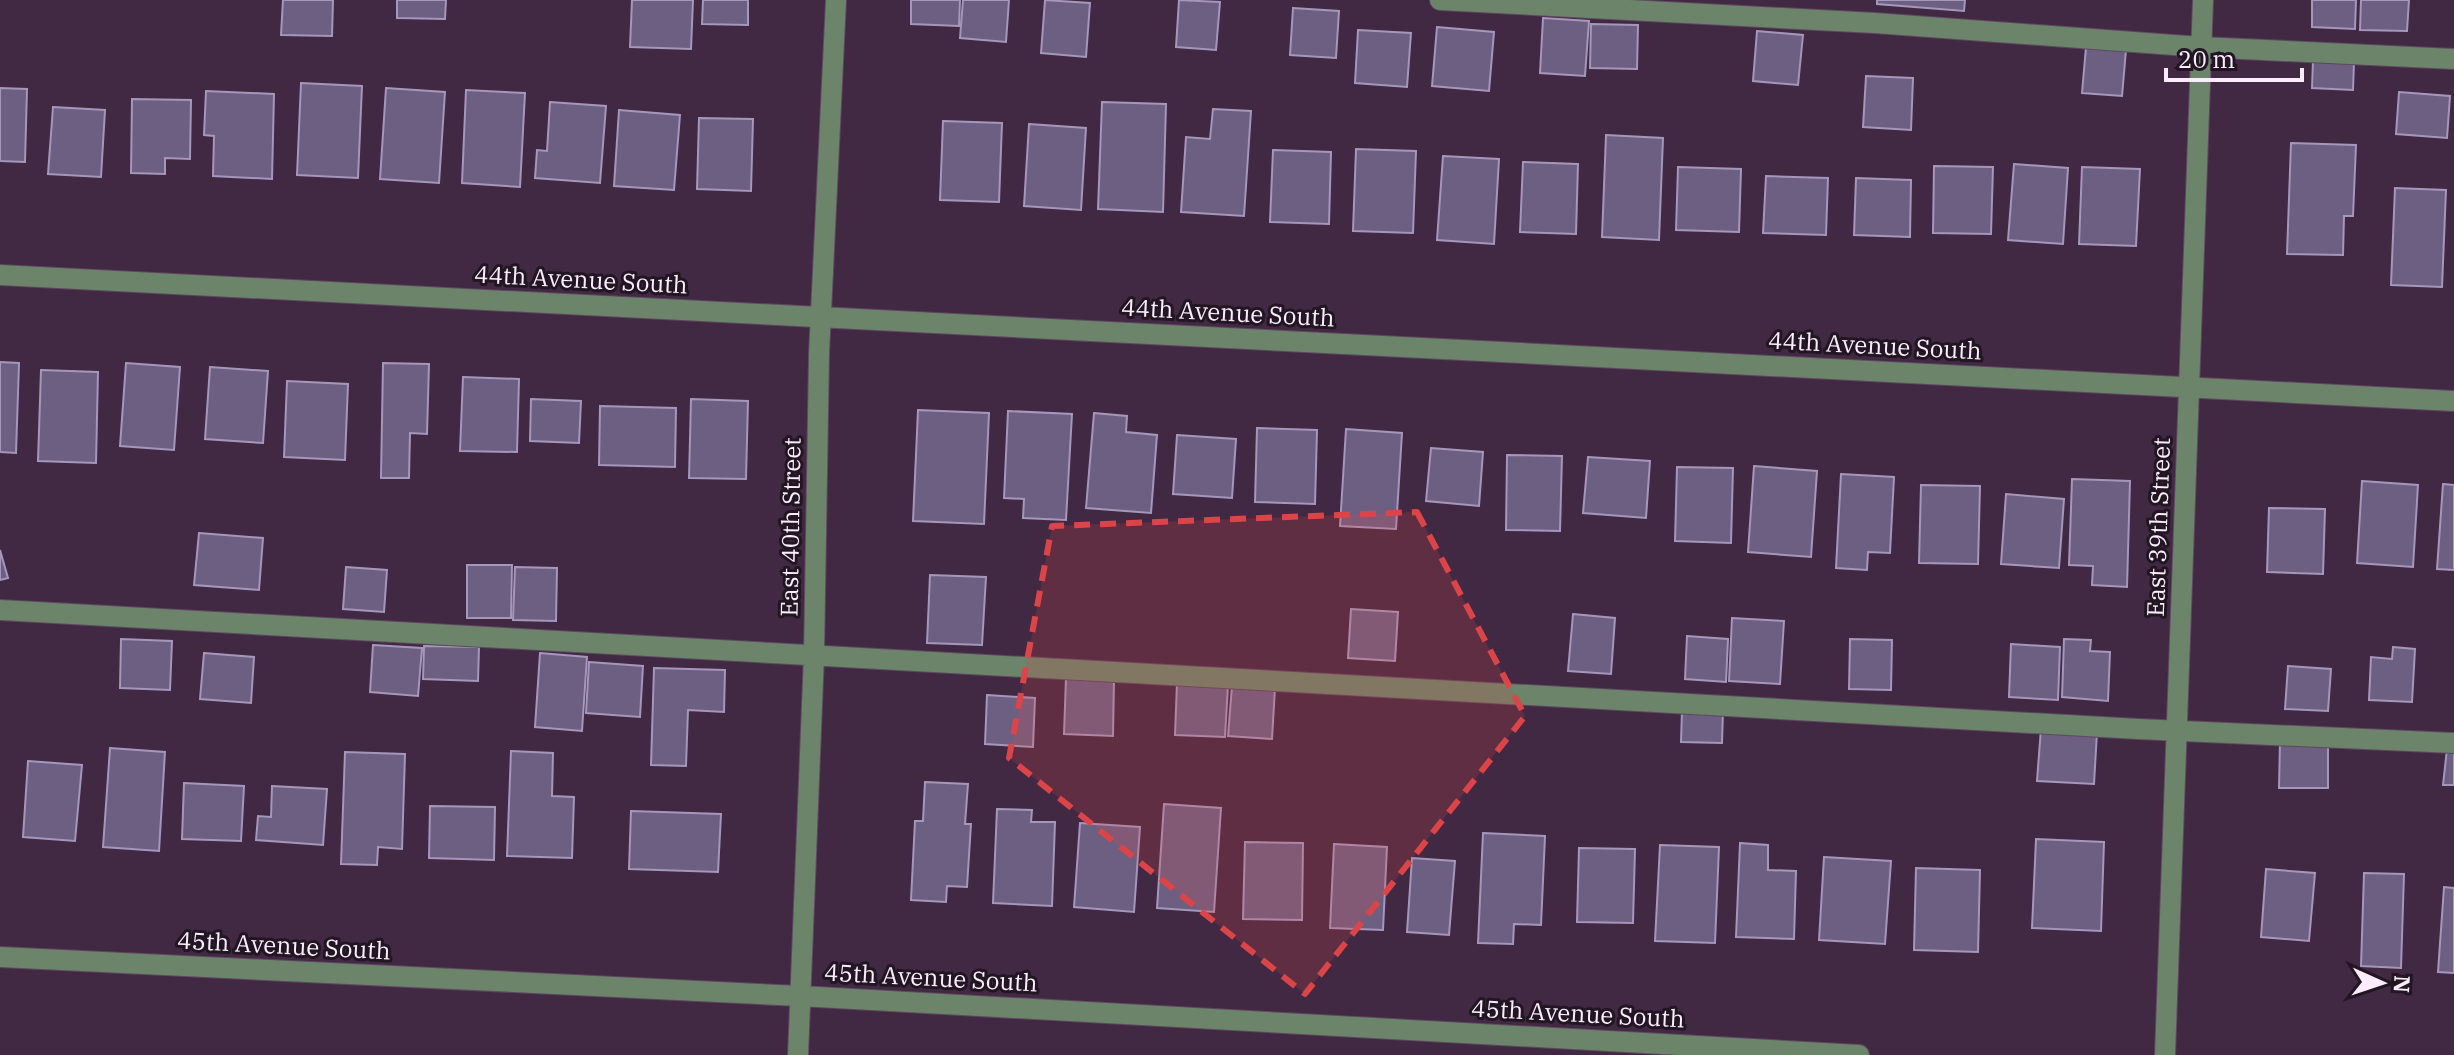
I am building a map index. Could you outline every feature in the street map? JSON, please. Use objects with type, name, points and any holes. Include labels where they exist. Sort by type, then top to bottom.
[{"type":"street","name":"East 40th Street","points":[[798,1055],[836,0]]},
{"type":"street","points":[[1440,0],[1875,23],[2201,47],[2454,59]]},
{"type":"street","name":"East 39th Street","points":[[2165,1055],[2203,0]]},
{"type":"street","name":"44th Avenue South","points":[[0,275],[2454,401]]},
{"type":"street","points":[[0,610],[2454,743]]},
{"type":"street","name":"45th Avenue South","points":[[0,957],[800,996],[1859,1055]]},
{"type":"highlighted area","points":[[1417,512],[1525,716],[1305,994],[1009,758],[1052,526]]},
{"type":"building","points":[[283,0],[333,0],[332,36],[281,35]]},
{"type":"building","points":[[397,0],[446,0],[445,19],[397,18]]},
{"type":"building","points":[[632,0],[693,0],[691,49],[630,47]]},
{"type":"building","points":[[703,0],[748,0],[748,25],[702,24]]},
{"type":"building","points":[[911,0],[960,0],[959,26],[911,24]]},
{"type":"building","points":[[963,0],[1009,0],[1006,42],[960,38]]},
{"type":"building","points":[[1045,0],[1090,3],[1086,57],[1041,53]]},
{"type":"building","points":[[1179,0],[1220,2],[1216,50],[1176,47]]},
{"type":"building","points":[[1877,0],[1965,0],[1964,11],[1877,4]]},
{"type":"building","points":[[2312,0],[2356,0],[2355,29],[2312,27]]},
{"type":"building","points":[[2361,0],[2409,0],[2407,31],[2360,30]]},
{"type":"building","points":[[1293,8],[1339,11],[1336,58],[1290,55]]},
{"type":"building","points":[[1543,18],[1589,21],[1585,76],[1540,73]]},
{"type":"building","points":[[1591,24],[1638,25],[1637,69],[1590,68]]},
{"type":"building","points":[[1437,27],[1494,32],[1489,91],[1432,86]]},
{"type":"building","points":[[1358,30],[1411,33],[1407,87],[1355,83]]},
{"type":"building","points":[[1757,31],[1803,35],[1798,85],[1753,81]]},
{"type":"building","points":[[2086,47],[2126,50],[2122,96],[2082,93]]},
{"type":"building","points":[[2313,60],[2354,62],[2353,90],[2312,88]]},
{"type":"building","points":[[1866,76],[1913,78],[1911,130],[1863,127]]},
{"type":"building","points":[[301,83],[362,86],[358,178],[297,175]]},
{"type":"building","points":[[0,88],[27,89],[25,162],[0,161]]},
{"type":"building","points":[[386,88],[445,92],[439,183],[380,179]]},
{"type":"building","points":[[466,90],[525,93],[520,187],[462,183]]},
{"type":"building","points":[[206,91],[274,94],[272,179],[213,176],[214,136],[204,135]]},
{"type":"building","points":[[2399,92],[2450,96],[2447,138],[2396,134]]},
{"type":"building","points":[[132,99],[191,100],[190,159],[165,158],[165,174],[131,173]]},
{"type":"building","points":[[550,102],[606,106],[600,183],[535,178],[537,150],[547,151]]},
{"type":"building","points":[[1102,102],[1166,104],[1163,212],[1098,209]]},
{"type":"building","points":[[53,107],[105,110],[101,177],[48,174]]},
{"type":"building","points":[[1213,109],[1251,111],[1244,216],[1181,212],[1186,137],[1210,139]]},
{"type":"building","points":[[619,110],[680,115],[674,190],[614,186]]},
{"type":"building","points":[[699,118],[753,119],[751,191],[697,189]]},
{"type":"building","points":[[943,121],[1002,123],[999,202],[940,200]]},
{"type":"building","points":[[1029,124],[1086,128],[1081,210],[1024,206]]},
{"type":"building","points":[[1606,135],[1663,138],[1659,240],[1602,237]]},
{"type":"building","points":[[2291,143],[2356,145],[2353,216],[2344,216],[2343,255],[2287,254]]},
{"type":"building","points":[[1356,149],[1416,151],[1413,233],[1353,231]]},
{"type":"building","points":[[1273,150],[1331,152],[1329,224],[1270,222]]},
{"type":"building","points":[[1443,156],[1499,159],[1494,244],[1437,240]]},
{"type":"building","points":[[1523,162],[1578,164],[1576,234],[1520,232]]},
{"type":"building","points":[[2014,164],[2068,168],[2063,244],[2008,240]]},
{"type":"building","points":[[1934,166],[1993,167],[1991,234],[1933,233]]},
{"type":"building","points":[[1678,167],[1741,169],[1739,232],[1676,230]]},
{"type":"building","points":[[2082,167],[2140,169],[2136,246],[2079,244]]},
{"type":"building","points":[[1766,176],[1828,178],[1826,235],[1763,233]]},
{"type":"building","points":[[1856,178],[1911,180],[1910,237],[1854,235]]},
{"type":"building","points":[[2395,188],[2446,190],[2442,287],[2391,285]]},
{"type":"building","points":[[0,362],[19,363],[16,453],[0,452]]},
{"type":"building","points":[[126,363],[180,367],[174,450],[120,446]]},
{"type":"building","points":[[383,363],[429,364],[427,434],[410,433],[409,478],[381,478]]},
{"type":"building","points":[[210,367],[268,371],[263,443],[205,439]]},
{"type":"building","points":[[41,370],[98,372],[96,463],[38,461]]},
{"type":"building","points":[[463,377],[519,379],[517,452],[460,451]]},
{"type":"building","points":[[287,381],[348,384],[345,460],[284,457]]},
{"type":"building","points":[[531,399],[581,401],[579,443],[530,441]]},
{"type":"building","points":[[691,399],[748,401],[746,479],[689,478]]},
{"type":"building","points":[[600,406],[676,408],[675,467],[599,465]]},
{"type":"building","points":[[918,410],[989,413],[984,524],[913,521]]},
{"type":"building","points":[[1008,411],[1072,414],[1066,520],[1023,518],[1024,499],[1004,498]]},
{"type":"building","points":[[1094,413],[1127,416],[1126,432],[1157,435],[1151,513],[1086,508]]},
{"type":"building","points":[[1257,428],[1317,430],[1315,504],[1255,502]]},
{"type":"building","points":[[1346,429],[1402,433],[1396,529],[1340,526]]},
{"type":"building","points":[[1177,435],[1236,439],[1232,498],[1173,494]]},
{"type":"building","points":[[1431,448],[1483,452],[1479,506],[1426,501]]},
{"type":"building","points":[[1507,455],[1562,456],[1560,531],[1506,530]]},
{"type":"building","points":[[1588,457],[1650,461],[1646,518],[1583,513]]},
{"type":"building","points":[[1754,466],[1817,471],[1811,557],[1748,552]]},
{"type":"building","points":[[1677,467],[1733,468],[1731,543],[1675,541]]},
{"type":"building","points":[[1841,474],[1894,477],[1890,553],[1868,552],[1867,570],[1836,568]]},
{"type":"building","points":[[2072,479],[2130,481],[2127,587],[2092,585],[2093,566],[2069,565]]},
{"type":"building","points":[[2362,481],[2418,485],[2413,567],[2357,563]]},
{"type":"building","points":[[2443,484],[2454,485],[2454,570],[2437,569]]},
{"type":"building","points":[[1921,485],[1980,486],[1978,564],[1919,563]]},
{"type":"building","points":[[2006,494],[2064,499],[2059,568],[2001,564]]},
{"type":"building","points":[[2269,508],[2325,509],[2323,574],[2267,572]]},
{"type":"building","points":[[199,533],[263,538],[259,590],[194,585]]},
{"type":"building","points":[[0,550],[8,578],[0,580]]},
{"type":"building","points":[[467,565],[512,565],[511,618],[467,618]]},
{"type":"building","points":[[346,567],[387,570],[384,612],[343,609]]},
{"type":"building","points":[[515,567],[557,568],[556,621],[513,620]]},
{"type":"building","points":[[930,575],[986,577],[982,645],[927,643]]},
{"type":"building","points":[[1351,609],[1398,612],[1395,661],[1348,658]]},
{"type":"building","points":[[1573,614],[1615,618],[1611,674],[1568,671]]},
{"type":"building","points":[[1732,618],[1784,621],[1780,684],[1729,681]]},
{"type":"building","points":[[1687,636],[1728,639],[1726,682],[1685,679]]},
{"type":"building","points":[[121,639],[172,641],[170,690],[120,688]]},
{"type":"building","points":[[1850,639],[1892,640],[1891,690],[1849,689]]},
{"type":"building","points":[[2064,639],[2091,640],[2090,651],[2110,652],[2108,701],[2062,697]]},
{"type":"building","points":[[2011,644],[2060,647],[2058,700],[2009,697]]},
{"type":"building","points":[[373,645],[422,648],[418,696],[370,692]]},
{"type":"building","points":[[424,646],[479,647],[478,681],[423,679]]},
{"type":"building","points":[[2393,647],[2415,649],[2412,702],[2369,700],[2371,657],[2392,659]]},
{"type":"building","points":[[204,653],[254,657],[251,703],[200,699]]},
{"type":"building","points":[[540,653],[587,657],[582,731],[535,727]]},
{"type":"building","points":[[589,662],[643,666],[640,717],[586,713]]},
{"type":"building","points":[[2288,666],[2331,669],[2328,711],[2285,709]]},
{"type":"building","points":[[654,668],[725,670],[724,712],[688,710],[686,766],[651,765]]},
{"type":"building","points":[[1066,678],[1114,680],[1113,736],[1064,734]]},
{"type":"building","points":[[1177,682],[1228,685],[1225,737],[1175,735]]},
{"type":"building","points":[[1232,686],[1275,688],[1272,739],[1228,736]]},
{"type":"building","points":[[987,695],[1035,698],[1033,747],[985,744]]},
{"type":"building","points":[[1682,711],[1723,711],[1722,743],[1681,742]]},
{"type":"building","points":[[2041,728],[2097,732],[2094,784],[2037,781]]},
{"type":"building","points":[[2280,742],[2328,743],[2328,788],[2279,788]]},
{"type":"building","points":[[110,748],[165,752],[159,851],[103,847]]},
{"type":"building","points":[[2447,749],[2454,749],[2454,785],[2443,785]]},
{"type":"building","points":[[511,751],[553,753],[552,796],[574,797],[572,858],[507,856]]},
{"type":"building","points":[[345,752],[405,754],[402,849],[378,847],[377,865],[341,864]]},
{"type":"building","points":[[28,761],[82,765],[75,841],[23,837]]},
{"type":"building","points":[[925,782],[968,784],[965,824],[971,824],[967,887],[947,886],[946,902],[911,900],[915,821],[923,821]]},
{"type":"building","points":[[184,783],[244,786],[241,841],[182,839]]},
{"type":"building","points":[[272,786],[327,789],[323,845],[256,840],[258,816],[271,817]]},
{"type":"building","points":[[1164,804],[1221,808],[1214,912],[1157,908]]},
{"type":"building","points":[[430,806],[495,807],[494,860],[429,858]]},
{"type":"building","points":[[997,809],[1032,810],[1031,822],[1055,822],[1052,906],[993,903]]},
{"type":"building","points":[[631,811],[721,814],[718,872],[629,869]]},
{"type":"building","points":[[1080,823],[1140,827],[1134,912],[1074,907]]},
{"type":"building","points":[[1483,833],[1545,836],[1541,925],[1514,924],[1513,944],[1478,943]]},
{"type":"building","points":[[2036,839],[2104,842],[2101,931],[2032,928]]},
{"type":"building","points":[[1245,842],[1303,843],[1302,920],[1243,919]]},
{"type":"building","points":[[1740,843],[1768,845],[1768,870],[1796,871],[1794,939],[1736,937]]},
{"type":"building","points":[[1334,844],[1387,847],[1383,930],[1330,928]]},
{"type":"building","points":[[1660,845],[1719,847],[1715,943],[1655,941]]},
{"type":"building","points":[[1579,848],[1635,849],[1633,923],[1577,922]]},
{"type":"building","points":[[1824,857],[1891,861],[1885,944],[1819,940]]},
{"type":"building","points":[[1412,858],[1455,861],[1449,935],[1407,932]]},
{"type":"building","points":[[1916,868],[1980,870],[1978,952],[1914,950]]},
{"type":"building","points":[[2266,869],[2315,873],[2309,941],[2261,937]]},
{"type":"building","points":[[2364,873],[2404,874],[2401,968],[2361,966]]},
{"type":"building","points":[[2444,887],[2454,888],[2454,973],[2438,972]]}]
